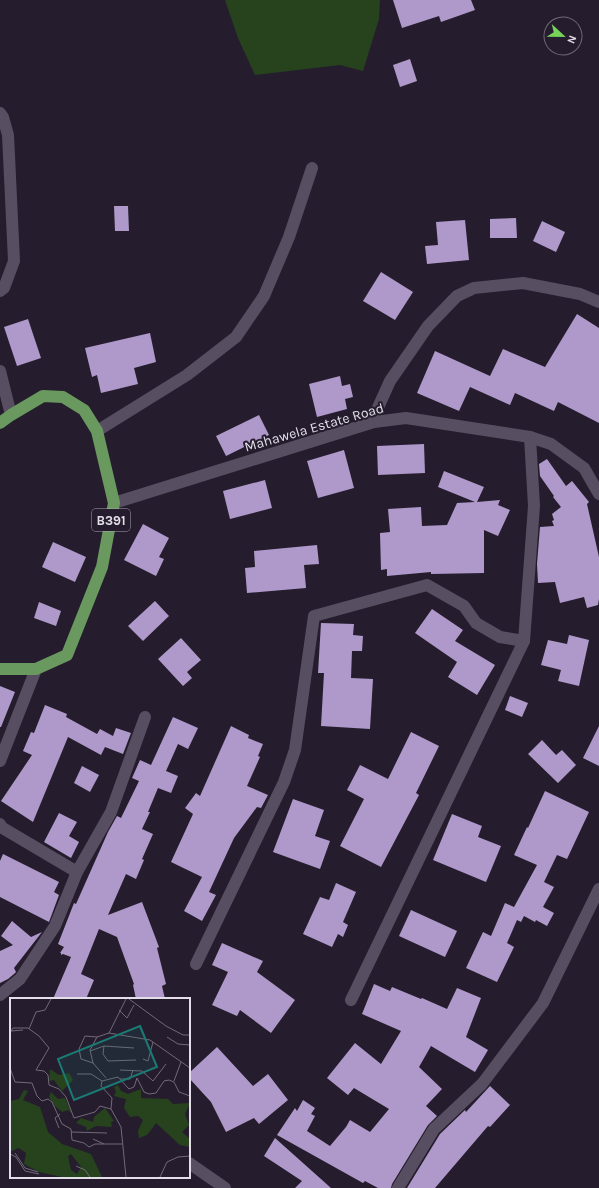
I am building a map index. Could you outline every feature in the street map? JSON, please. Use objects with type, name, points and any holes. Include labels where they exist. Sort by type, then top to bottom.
[{"type":"main road","name":"B391","points":[[0,423],[43,396],[63,397],[84,410],[96,431],[114,502],[102,567],[68,655],[36,669],[0,669]]},
{"type":"street","points":[[0,113],[3,117],[8,135],[14,261],[4,288],[0,291]]},
{"type":"street","points":[[96,431],[186,375],[236,337],[264,296],[289,237],[312,168]]},
{"type":"street","points":[[374,422],[376,412],[390,381],[428,326],[457,296],[474,288],[523,283],[580,294],[599,302]]},
{"type":"street","points":[[0,371],[12,415]]},
{"type":"street","name":"Mahawela Estate Road","points":[[114,502],[374,422],[406,418],[530,437],[551,444],[584,468],[599,494]]},
{"type":"street","points":[[351,1000],[524,641],[534,506],[530,437]]},
{"type":"street","points":[[196,964],[286,776],[295,750],[314,616],[427,585],[464,606],[476,623],[500,637],[524,641]]},
{"type":"street","points":[[0,761],[36,669]]},
{"type":"street","points":[[1,992],[20,980],[55,926],[77,872],[111,812],[145,717]]},
{"type":"street","points":[[0,824],[1,827],[77,872]]},
{"type":"street","points":[[398,1188],[434,1129],[482,1084],[543,1003],[599,889]]},
{"type":"street","points":[[190,1164],[225,1188]]},
{"type":"green space","points":[[225,0],[380,0],[379,19],[363,71],[340,65],[255,75],[238,38]]},
{"type":"building","points":[[393,0],[471,0],[475,10],[441,22],[439,16],[402,28]]},
{"type":"building","points":[[410,59],[417,81],[400,87],[393,65]]},
{"type":"building","points":[[114,206],[128,206],[129,231],[115,231]]},
{"type":"building","points":[[516,218],[517,238],[490,238],[490,219]]},
{"type":"building","points":[[465,220],[469,260],[427,264],[425,246],[438,245],[436,222]]},
{"type":"building","points":[[542,221],[565,232],[556,252],[533,241]]},
{"type":"building","points":[[381,272],[413,292],[395,320],[363,301]]},
{"type":"building","points":[[577,314],[599,328],[599,423],[558,402],[554,411],[515,393],[510,405],[470,387],[459,411],[417,393],[435,351],[490,376],[503,349],[545,367]]},
{"type":"building","points":[[28,319],[41,358],[17,366],[4,327]]},
{"type":"building","points":[[150,333],[156,362],[134,368],[138,384],[101,393],[97,375],[92,377],[85,348]]},
{"type":"building","points":[[340,376],[342,386],[350,384],[353,397],[345,399],[347,409],[317,417],[309,384]]},
{"type":"building","points":[[259,415],[269,435],[226,456],[216,436]]},
{"type":"building","points":[[424,444],[425,473],[378,475],[377,446]]},
{"type":"building","points":[[344,450],[354,488],[318,498],[307,461]]},
{"type":"building","points":[[547,459],[566,486],[572,481],[589,502],[587,504],[599,557],[598,605],[587,608],[584,597],[560,603],[555,582],[538,583],[537,564],[540,527],[554,526],[552,514],[561,507],[540,476],[539,464]]},
{"type":"building","points":[[444,471],[484,487],[477,502],[500,500],[498,505],[510,510],[498,536],[484,530],[484,573],[431,574],[431,572],[387,576],[387,569],[381,570],[380,533],[390,532],[388,509],[421,507],[422,526],[447,525],[457,503],[475,502],[438,487]]},
{"type":"building","points":[[265,480],[272,508],[230,519],[223,491]]},
{"type":"building","points":[[143,524],[169,538],[159,557],[164,559],[156,576],[124,560]]},
{"type":"building","points":[[53,542],[86,557],[75,582],[42,567]]},
{"type":"building","points":[[317,545],[319,564],[304,565],[306,588],[247,593],[245,568],[255,567],[254,551]]},
{"type":"building","points":[[155,601],[169,616],[143,641],[128,626]]},
{"type":"building","points":[[39,602],[61,611],[56,626],[34,618]]},
{"type":"building","points":[[432,609],[463,630],[455,641],[495,665],[477,695],[448,677],[457,662],[415,633]]},
{"type":"building","points":[[321,623],[354,624],[353,635],[363,636],[362,651],[352,651],[351,678],[373,679],[370,729],[321,726],[324,673],[318,673]]},
{"type":"building","points":[[569,635],[589,640],[579,686],[558,681],[561,670],[541,665],[548,640],[567,644]]},
{"type":"building","points":[[181,638],[201,660],[187,672],[192,678],[183,686],[158,659]]},
{"type":"building","points":[[0,686],[15,692],[1,727],[0,727]]},
{"type":"building","points":[[510,696],[528,703],[522,717],[505,710]]},
{"type":"building","points":[[45,705],[67,714],[66,717],[97,734],[100,729],[113,736],[116,728],[131,733],[123,754],[105,747],[101,755],[68,737],[33,822],[1,801],[32,755],[23,751],[31,732],[34,733]]},
{"type":"building","points":[[173,717],[198,728],[188,749],[178,744],[166,771],[178,776],[171,793],[158,788],[148,812],[150,812],[142,829],[153,834],[142,859],[144,860],[136,879],[126,874],[108,915],[142,902],[159,947],[157,948],[166,984],[162,986],[165,998],[136,998],[134,984],[117,937],[99,929],[81,974],[94,980],[86,998],[53,998],[71,957],[63,954],[61,955],[60,953],[64,947],[58,944],[74,903],[76,904],[108,832],[117,816],[121,818],[139,781],[132,778],[140,760],[151,765]]},
{"type":"building","points":[[231,726],[249,735],[248,738],[263,744],[258,756],[260,757],[247,786],[268,795],[261,808],[257,807],[234,838],[209,892],[216,895],[202,921],[184,911],[202,877],[171,862],[193,814],[185,808],[196,793],[200,796]]},
{"type":"building","points":[[599,726],[599,766],[583,758]]},
{"type":"building","points":[[411,732],[439,746],[416,793],[419,795],[381,867],[340,846],[364,799],[347,790],[360,765],[388,779]]},
{"type":"building","points":[[542,740],[556,755],[562,750],[576,765],[558,783],[528,754]]},
{"type":"building","points":[[82,766],[99,775],[90,792],[74,783]]},
{"type":"building","points":[[545,791],[589,812],[567,859],[557,855],[544,882],[554,887],[543,907],[554,913],[547,926],[524,916],[521,922],[517,920],[507,943],[514,947],[497,982],[466,968],[483,932],[491,936],[505,903],[514,907],[537,865],[514,855]]},
{"type":"building","points":[[293,799],[324,810],[315,836],[330,841],[320,869],[273,852]]},
{"type":"building","points":[[59,813],[77,822],[69,836],[79,842],[71,858],[44,842]]},
{"type":"building","points":[[452,814],[482,826],[478,837],[501,846],[486,882],[433,860]]},
{"type":"building","points":[[3,854],[59,882],[54,892],[59,895],[49,922],[0,897],[0,861]]},
{"type":"building","points":[[336,883],[356,892],[343,922],[348,925],[343,937],[338,934],[332,947],[303,934],[320,897],[329,900]]},
{"type":"building","points":[[411,910],[457,931],[445,957],[399,936]]},
{"type":"building","points":[[12,921],[31,937],[42,932],[14,968],[16,972],[8,979],[0,983],[0,951],[13,945],[1,936]]},
{"type":"building","points":[[222,943],[263,961],[257,972],[295,1000],[271,1033],[240,1010],[237,1016],[212,1005],[228,972],[212,965]]},
{"type":"building","points":[[374,984],[390,991],[392,987],[447,1009],[457,988],[481,998],[466,1037],[488,1050],[475,1072],[431,1046],[419,1067],[442,1089],[426,1106],[437,1116],[428,1125],[391,1188],[378,1188],[365,1181],[363,1183],[277,1135],[295,1108],[297,1111],[303,1100],[315,1108],[311,1114],[315,1116],[307,1131],[330,1146],[350,1120],[370,1132],[389,1109],[354,1088],[348,1095],[327,1078],[355,1043],[381,1064],[401,1031],[362,1014]]},
{"type":"building","points":[[217,1047],[253,1086],[268,1074],[288,1100],[259,1124],[254,1118],[226,1132],[211,1102],[190,1079],[190,1072]]},
{"type":"building","points":[[490,1086],[510,1105],[490,1127],[488,1126],[435,1188],[407,1188],[440,1134],[465,1110],[466,1112]]},
{"type":"building","points":[[275,1138],[331,1188],[295,1188],[302,1181],[264,1156]]}]
